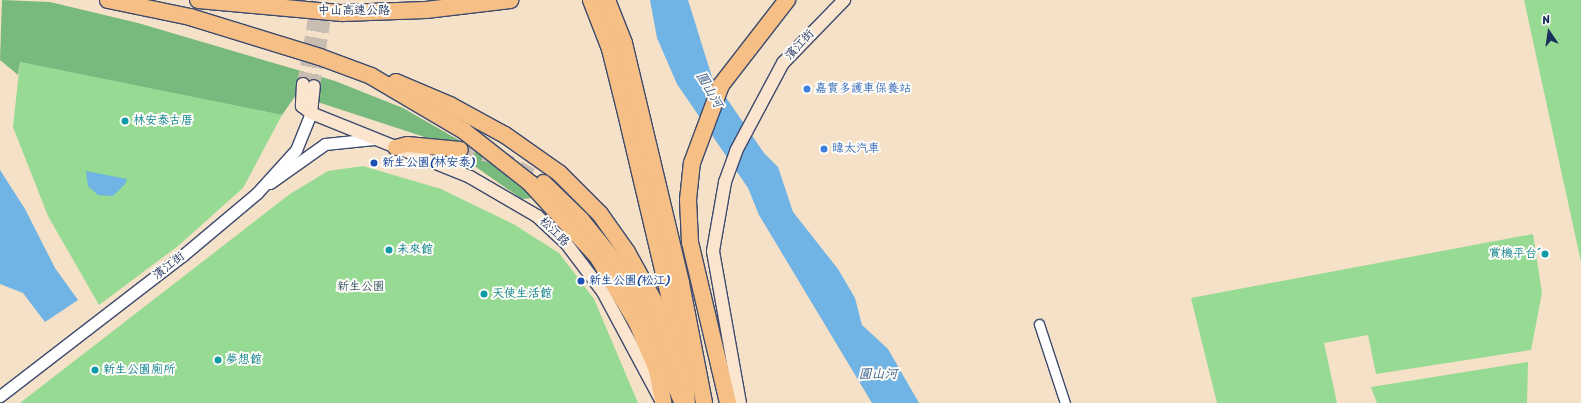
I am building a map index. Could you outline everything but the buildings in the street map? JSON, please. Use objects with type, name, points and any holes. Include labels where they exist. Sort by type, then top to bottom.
[{"type":"highway","points":[[108,0],[190,17],[320,56],[371,76],[464,131],[530,183],[562,215],[610,276],[637,323],[657,370],[663,403]]},
{"type":"highway","name":"中山高速公路","points":[[198,0],[342,13],[504,1]]},
{"type":"highway","points":[[591,0],[616,70],[682,350],[687,403]]},
{"type":"highway","points":[[607,0],[624,43],[681,283],[704,403]]},
{"type":"highway","points":[[727,401],[688,222],[692,163],[710,109],[735,64],[787,0]]},
{"type":"highway","points":[[371,76],[385,77],[450,105],[505,135],[559,173],[600,214],[627,252],[654,301],[684,379]]},
{"type":"highway","points":[[395,147],[407,144],[460,149]]},
{"type":"highway","points":[[543,182],[581,219],[615,262],[644,314],[682,403]]},
{"type":"highway","points":[[681,283],[727,401]]},
{"type":"main road","name":"濱江街","points":[[740,403],[713,250],[725,182],[763,96],[783,63],[844,0]]},
{"type":"main road","points":[[309,85],[302,106],[311,113]]},
{"type":"main road","name":"松江路","points":[[311,113],[395,147],[509,197],[537,216],[566,243],[603,292],[663,403]]},
{"type":"street","name":"濱江街","points":[[0,396],[182,256],[257,193],[296,150],[311,113]]},
{"type":"street","name":"松江路","points":[[257,193],[325,144],[374,139]]},
{"type":"street","points":[[1039,324],[1065,403]]},
{"type":"green space","points":[[2,0],[50,2],[138,23],[335,81],[403,108],[476,150],[533,198],[522,199],[440,142],[296,95],[282,115],[20,62],[18,75],[0,60]]},
{"type":"green space","points":[[1524,0],[1581,0],[1581,262]]},
{"type":"green space","points":[[20,62],[282,115],[243,188],[178,246],[99,305],[48,216],[13,127]]},
{"type":"green space","name":"新生公園","points":[[363,166],[441,189],[515,225],[559,253],[594,299],[638,403],[20,403],[290,194],[328,171]]},
{"type":"green space","points":[[1533,234],[1542,293],[1531,350],[1376,374],[1368,335],[1324,343],[1337,403],[1217,403],[1191,298]]},
{"type":"green space","points":[[1528,362],[1527,403],[1377,403],[1371,387]]},
{"type":"water","name":"圓山河","points":[[650,0],[688,0],[712,77],[764,153],[778,167],[793,212],[838,269],[855,298],[862,325],[888,349],[919,403],[872,403],[759,215],[748,188],[677,84],[657,38]]},
{"type":"water","points":[[0,170],[25,209],[55,268],[78,300],[45,322],[23,293],[0,284]]},
{"type":"water","points":[[86,171],[127,179],[125,184],[113,196],[98,195],[88,186]]},
{"type":"tunnel","points":[[303,84],[317,0]]},
{"type":"tunnel","points":[[314,86],[328,0]]},
{"type":"tunnel","points":[[460,149],[498,156],[543,182]]},
{"type":"place","name":"嘉實多護車保養站","points":[[807,89]]},
{"type":"place","name":"林安泰古厝","points":[[125,121]]},
{"type":"place","name":"暐太汽車","points":[[824,149]]},
{"type":"place","name":"新生公園(林安泰)","points":[[374,163]]},
{"type":"place","name":"未來館","points":[[389,250]]},
{"type":"place","name":"賞機平台ˊ","points":[[1545,254]]},
{"type":"place","name":"新生公園(松江)","points":[[581,281]]},
{"type":"place","name":"天使生活館","points":[[484,294]]},
{"type":"place","name":"夢想館","points":[[218,360]]},
{"type":"place","name":"新生公園廁所","points":[[95,370]]}]
